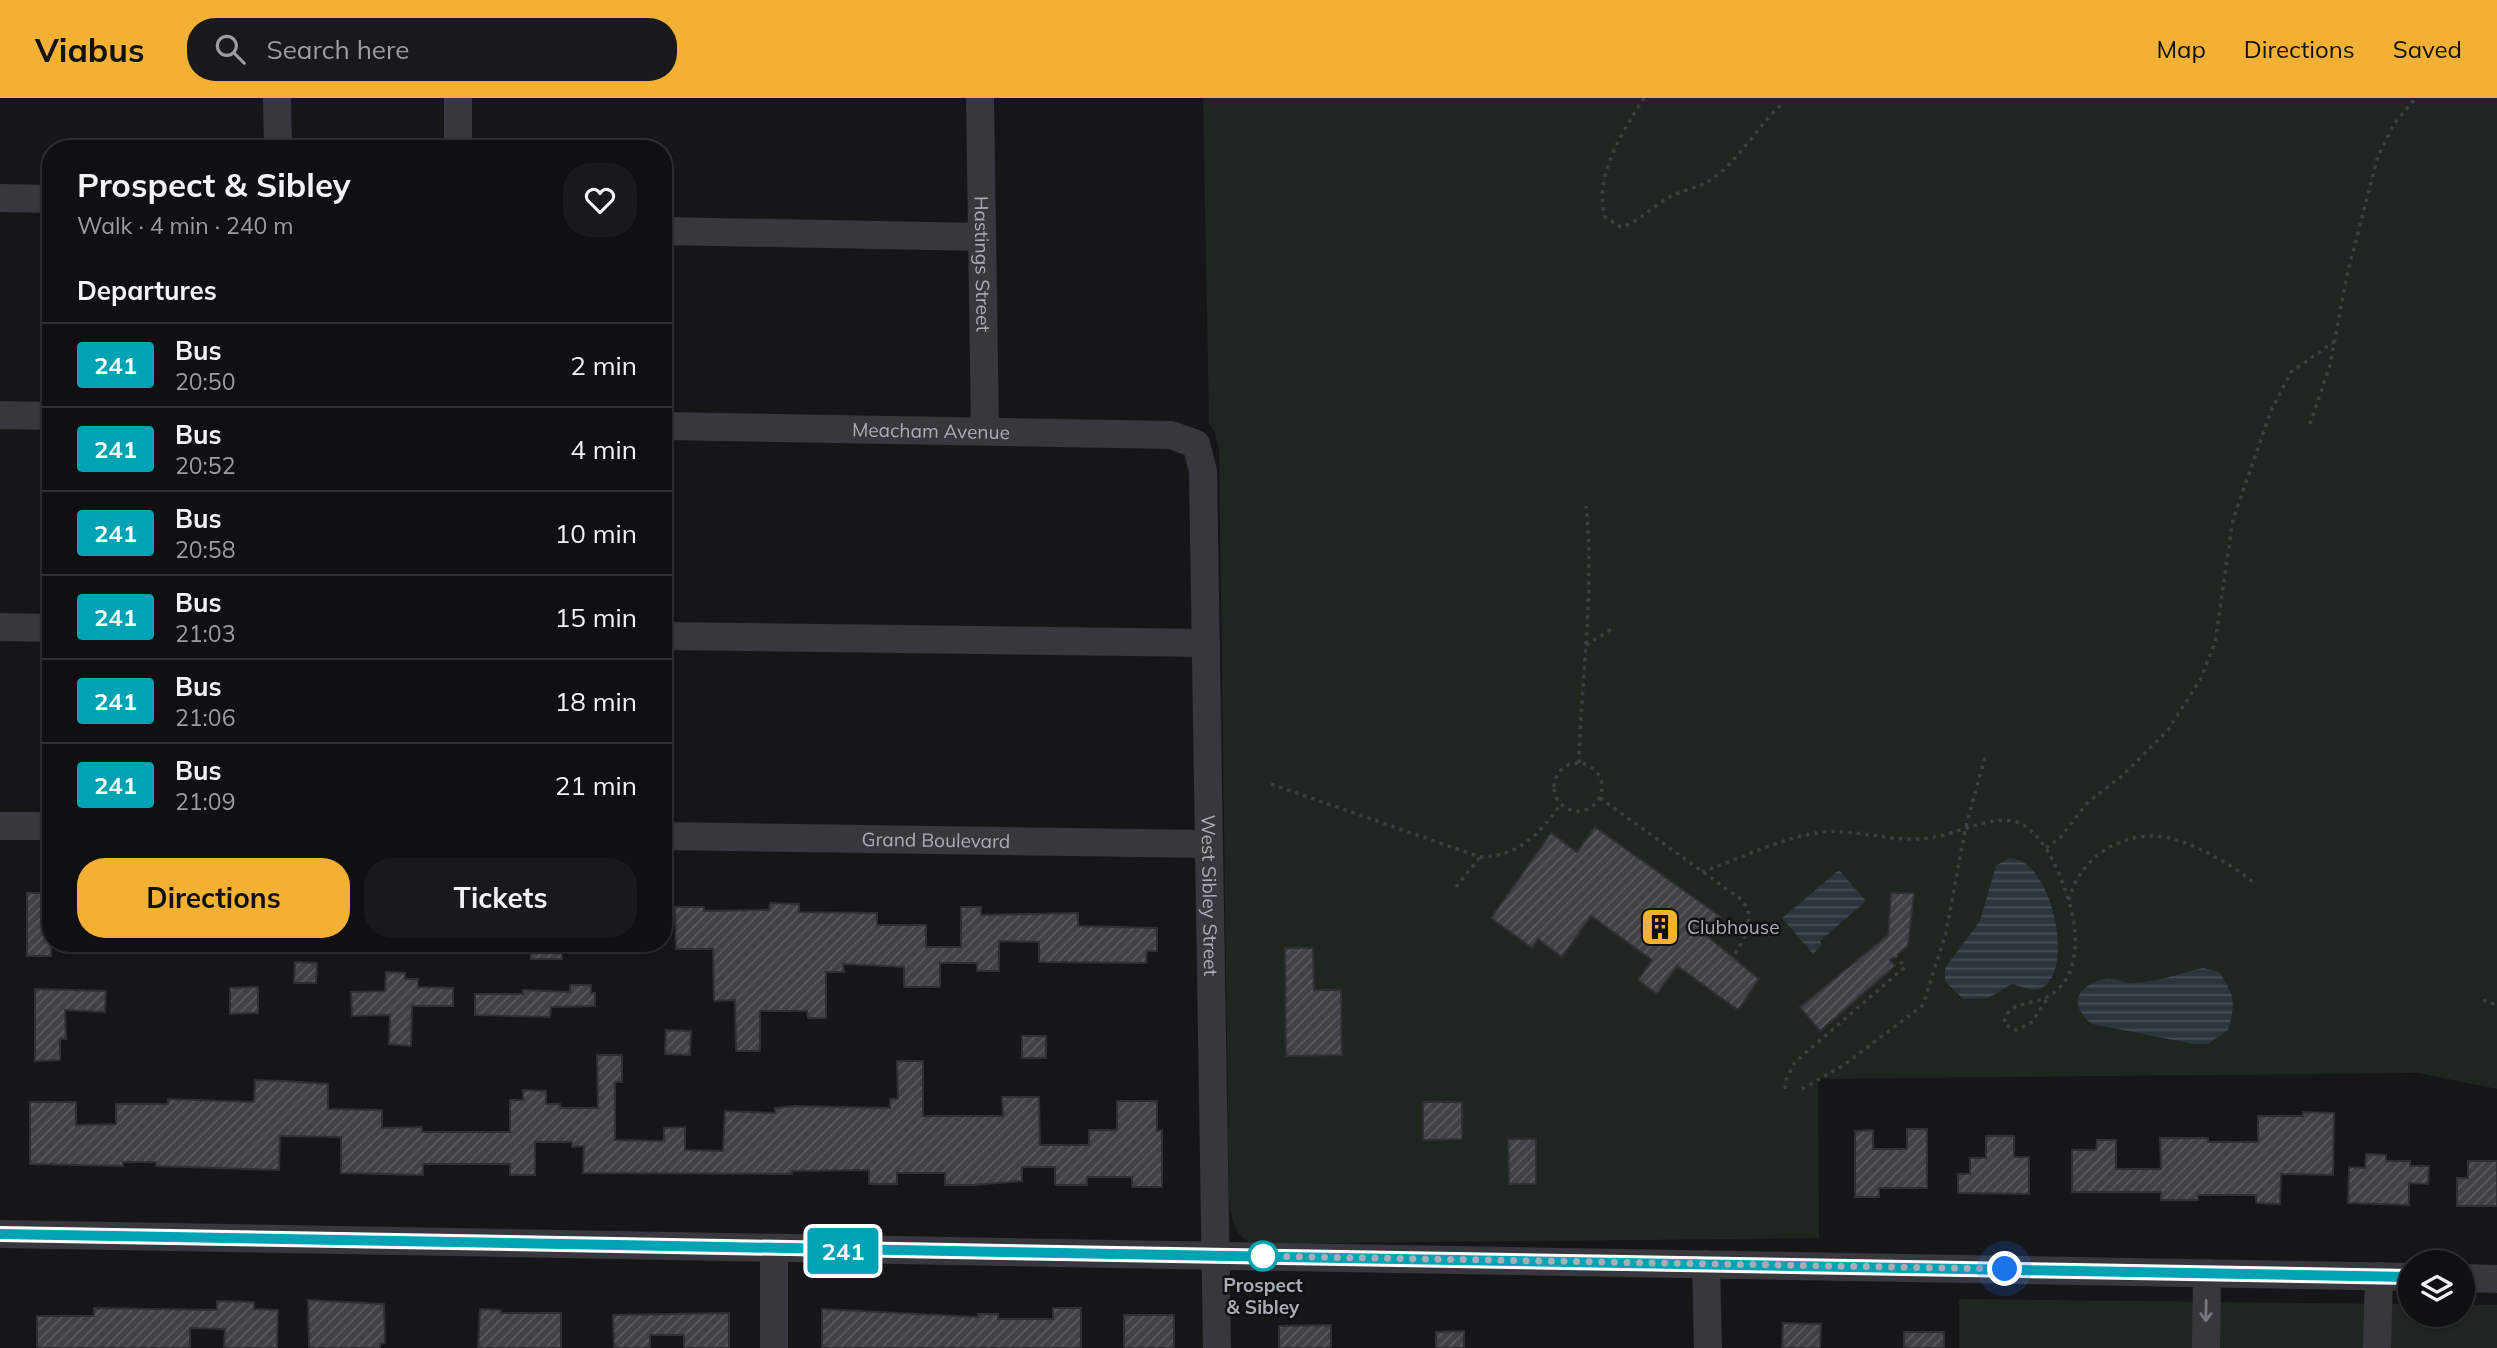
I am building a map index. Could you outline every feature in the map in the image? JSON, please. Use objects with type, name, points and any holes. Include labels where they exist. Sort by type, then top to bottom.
[{"type":"street","points":[[278,98],[278,140]]},
{"type":"street","points":[[458,98],[458,140]]},
{"type":"street","name":"Hastings Street","points":[[980,98],[985,430]]},
{"type":"street","points":[[0,198],[42,199]]},
{"type":"street","points":[[672,231],[982,237]]},
{"type":"street","points":[[0,415],[42,416]]},
{"type":"street","name":"Meacham Avenue","points":[[672,426],[1171,435],[1196,444]]},
{"type":"street","name":"West Sibley Street","points":[[1196,444],[1203,471],[1217,1348]]},
{"type":"street","points":[[0,627],[42,628]]},
{"type":"street","points":[[672,636],[1206,643]]},
{"type":"street","points":[[0,826],[42,826]]},
{"type":"street","name":"Grand Boulevard","points":[[672,836],[1209,844]]},
{"type":"street","points":[[0,1234],[774,1250],[1216,1255],[2398,1277]]},
{"type":"street","points":[[774,1250],[774,1348]]},
{"type":"street","points":[[1706,1264],[1708,1348]]},
{"type":"street","points":[[2206,1348],[2207,1273]]},
{"type":"street","points":[[2377,1348],[2379,1276]]},
{"type":"street","points":[[2475,1278],[2497,1279]]},
{"type":"path","points":[[1644,98],[1632,117],[1602,184],[1600,197],[1605,217],[1612,225],[1621,228],[1634,224],[1672,196],[1709,182],[1720,173],[1761,123],[1782,104]]},
{"type":"path","points":[[2310,424],[2320,400],[2335,341],[2347,275],[2378,156],[2394,124],[2416,98]]},
{"type":"path","points":[[2046,848],[2060,838],[2088,802],[2122,776],[2160,739],[2200,680],[2215,643],[2233,520],[2271,411],[2291,372],[2335,341]]},
{"type":"path","points":[[1579,763],[1589,543],[1586,506]]},
{"type":"path","points":[[1586,645],[1614,628]]},
{"type":"path","points":[[1802,1089],[1844,1065],[1923,1005],[1946,933],[1965,830],[1985,757]]},
{"type":"path","points":[[1579,763],[1587,765],[1599,775],[1602,783],[1600,798],[1582,811],[1561,804],[1554,789],[1558,774],[1564,768],[1579,763]]},
{"type":"path","points":[[1271,784],[1480,857],[1510,852],[1528,843],[1561,804]]},
{"type":"path","points":[[1600,798],[1742,900],[1749,915],[1747,933],[1729,965]]},
{"type":"path","points":[[1702,872],[1823,832],[1887,839],[1925,839],[2008,820],[2019,822],[2031,829],[2046,848],[2068,902],[2075,932],[2074,957],[2071,973],[2049,996],[2025,1028],[2017,1030],[2004,1024],[2007,1012],[2014,1007],[2049,996]]},
{"type":"path","points":[[2068,902],[2073,882],[2098,853],[2127,840],[2142,837],[2179,841],[2235,869],[2256,884]]},
{"type":"path","points":[[1456,887],[1480,857]]},
{"type":"path","points":[[1785,1089],[1786,1080],[1795,1062],[1905,967],[1895,956]]},
{"type":"path","points":[[2483,1000],[2497,1005]]},
{"type":"shaded area","points":[[1203,98],[2497,98],[2497,1089],[2418,1073],[1818,1079],[1819,1238],[1255,1244],[1243,1238],[1233,1220],[1229,1199],[1219,450],[1214,430],[1209,424]]},
{"type":"shaded area","points":[[2009,858],[2024,863],[2038,877],[2048,896],[2055,919],[2057,963],[2050,980],[2039,989],[2012,984],[1988,998],[1963,999],[1945,981],[1945,968],[1980,921],[1996,866]]},
{"type":"shaded area","points":[[1839,870],[1866,901],[1820,941],[1822,945],[1813,954],[1782,918]]},
{"type":"shaded area","points":[[2203,968],[2219,972],[2232,1000],[2228,1030],[2208,1044],[2194,1044],[2092,1024],[2080,1010],[2078,1003],[2082,991],[2095,982],[2115,979],[2141,983]]},
{"type":"shaded area","points":[[1959,1299],[2398,1304],[2398,1327],[2475,1327],[2475,1305],[2497,1305],[2497,1348],[1959,1348]]},
{"type":"building","name":"Clubhouse","points":[[1595,827],[1721,917],[1707,936],[1759,979],[1738,1010],[1677,966],[1657,994],[1638,980],[1652,960],[1591,916],[1562,957],[1538,939],[1532,948],[1491,918],[1551,833],[1577,852]]},
{"type":"building","points":[[27,893],[42,893],[42,952],[51,952],[51,956],[27,956]]},
{"type":"building","points":[[1891,893],[1914,893],[1908,946],[1890,960],[1895,966],[1820,1031],[1800,1007],[1888,935]]},
{"type":"building","points":[[770,903],[799,904],[799,912],[877,913],[877,925],[926,925],[926,947],[961,947],[961,907],[981,907],[981,915],[1078,913],[1078,926],[1157,928],[1157,951],[1147,951],[1146,963],[1039,962],[1039,942],[999,941],[999,971],[977,971],[977,963],[940,963],[940,987],[904,987],[904,967],[843,964],[844,972],[826,972],[826,1018],[808,1018],[807,1011],[760,1011],[760,1051],[736,1051],[735,1000],[714,1001],[713,949],[676,949],[675,907],[704,907],[704,911],[769,910]]},
{"type":"building","points":[[1285,948],[1313,948],[1314,990],[1341,990],[1342,1055],[1286,1056]]},
{"type":"building","points":[[531,952],[562,952],[562,959],[531,959]]},
{"type":"building","points":[[295,962],[317,963],[316,983],[294,983]]},
{"type":"building","points":[[386,972],[405,973],[405,979],[418,979],[418,987],[453,988],[453,1006],[412,1006],[411,1046],[389,1044],[390,1015],[352,1016],[351,992],[385,991]]},
{"type":"building","points":[[570,985],[591,985],[591,993],[595,993],[595,1006],[551,1007],[550,1017],[475,1015],[475,994],[523,994],[523,990],[570,992]]},
{"type":"building","points":[[258,987],[258,1013],[230,1014],[230,988]]},
{"type":"building","points":[[35,989],[106,991],[105,1012],[65,1010],[66,1039],[60,1039],[60,1060],[35,1061]]},
{"type":"building","points":[[666,1030],[691,1031],[690,1055],[665,1054]]},
{"type":"building","points":[[1022,1036],[1046,1036],[1046,1058],[1022,1058]]},
{"type":"building","points":[[597,1055],[622,1055],[622,1082],[615,1082],[615,1140],[664,1141],[664,1128],[685,1127],[685,1150],[723,1151],[725,1111],[775,1113],[775,1108],[796,1106],[890,1108],[890,1099],[898,1099],[897,1061],[923,1061],[923,1116],[1003,1116],[1002,1097],[1039,1097],[1040,1145],[1089,1145],[1089,1130],[1117,1130],[1117,1101],[1157,1101],[1157,1131],[1162,1130],[1162,1187],[1132,1187],[1132,1177],[1087,1177],[1087,1185],[1055,1185],[1055,1167],[1022,1167],[1022,1181],[974,1185],[945,1185],[945,1173],[897,1173],[897,1184],[869,1184],[869,1170],[792,1171],[792,1174],[583,1173],[584,1146],[572,1147],[572,1142],[535,1142],[535,1175],[510,1175],[510,1164],[423,1164],[423,1175],[341,1173],[341,1137],[280,1136],[279,1170],[156,1166],[156,1162],[123,1162],[123,1166],[30,1164],[30,1102],[76,1102],[76,1125],[116,1124],[116,1104],[168,1104],[168,1099],[254,1102],[255,1080],[284,1081],[328,1084],[328,1109],[382,1110],[382,1128],[422,1127],[422,1132],[510,1132],[510,1100],[523,1100],[523,1090],[546,1091],[546,1104],[560,1104],[560,1108],[598,1108]]},
{"type":"building","points":[[1423,1102],[1462,1102],[1462,1139],[1423,1140]]},
{"type":"building","points":[[2303,1112],[2334,1113],[2333,1175],[2281,1174],[2280,1204],[2256,1203],[2256,1195],[2198,1195],[2198,1200],[2161,1200],[2161,1192],[2072,1192],[2072,1150],[2096,1150],[2097,1140],[2116,1140],[2116,1169],[2161,1169],[2160,1138],[2258,1142],[2258,1116],[2303,1116]]},
{"type":"building","points":[[1907,1129],[1927,1129],[1927,1188],[1879,1188],[1879,1197],[1855,1197],[1855,1131],[1873,1130],[1873,1149],[1907,1149]]},
{"type":"building","points":[[1986,1136],[2014,1136],[2014,1157],[2029,1157],[2029,1194],[1958,1193],[1958,1174],[1970,1174],[1970,1158],[1986,1158]]},
{"type":"building","points":[[1508,1139],[1536,1139],[1536,1184],[1509,1184]]},
{"type":"building","points":[[2366,1154],[2386,1155],[2386,1161],[2410,1161],[2410,1166],[2429,1166],[2428,1184],[2409,1183],[2409,1205],[2348,1203],[2349,1167],[2365,1168]]},
{"type":"building","points":[[2468,1161],[2497,1161],[2497,1206],[2457,1206],[2457,1178],[2468,1178]]},
{"type":"building","points":[[308,1300],[384,1304],[385,1343],[380,1344],[380,1348],[309,1348]]},
{"type":"building","points":[[217,1301],[254,1302],[254,1309],[278,1310],[277,1348],[224,1348],[225,1329],[190,1328],[190,1348],[37,1348],[37,1316],[94,1316],[94,1308],[217,1310]]},
{"type":"building","points":[[1053,1308],[1081,1308],[1081,1348],[822,1348],[822,1309],[978,1317],[978,1314],[998,1314],[998,1319],[1053,1319]]},
{"type":"building","points":[[480,1309],[501,1310],[501,1313],[561,1313],[561,1348],[478,1348]]},
{"type":"building","points":[[729,1313],[729,1348],[684,1348],[684,1335],[650,1335],[650,1348],[614,1348],[613,1315]]},
{"type":"building","points":[[1124,1315],[1174,1315],[1174,1348],[1124,1348]]},
{"type":"building","points":[[1783,1323],[1821,1324],[1820,1348],[1782,1348]]},
{"type":"building","points":[[1331,1325],[1331,1348],[1279,1348],[1279,1326]]},
{"type":"building","points":[[1464,1331],[1464,1348],[1436,1348],[1436,1332]]},
{"type":"building","points":[[1904,1332],[1944,1332],[1944,1348],[1904,1348]]},
{"type":"bus line","name":"241","points":[[0,1234],[774,1250],[1216,1255],[2398,1277]]},
{"type":"place","name":"Clubhouse","points":[[1660,927]]},
{"type":"place","name":"Prospect & Sibley","points":[[1263,1256]]},
{"type":"route","points":[[1263,1256],[1256,1256],[2005,1269]]}]
